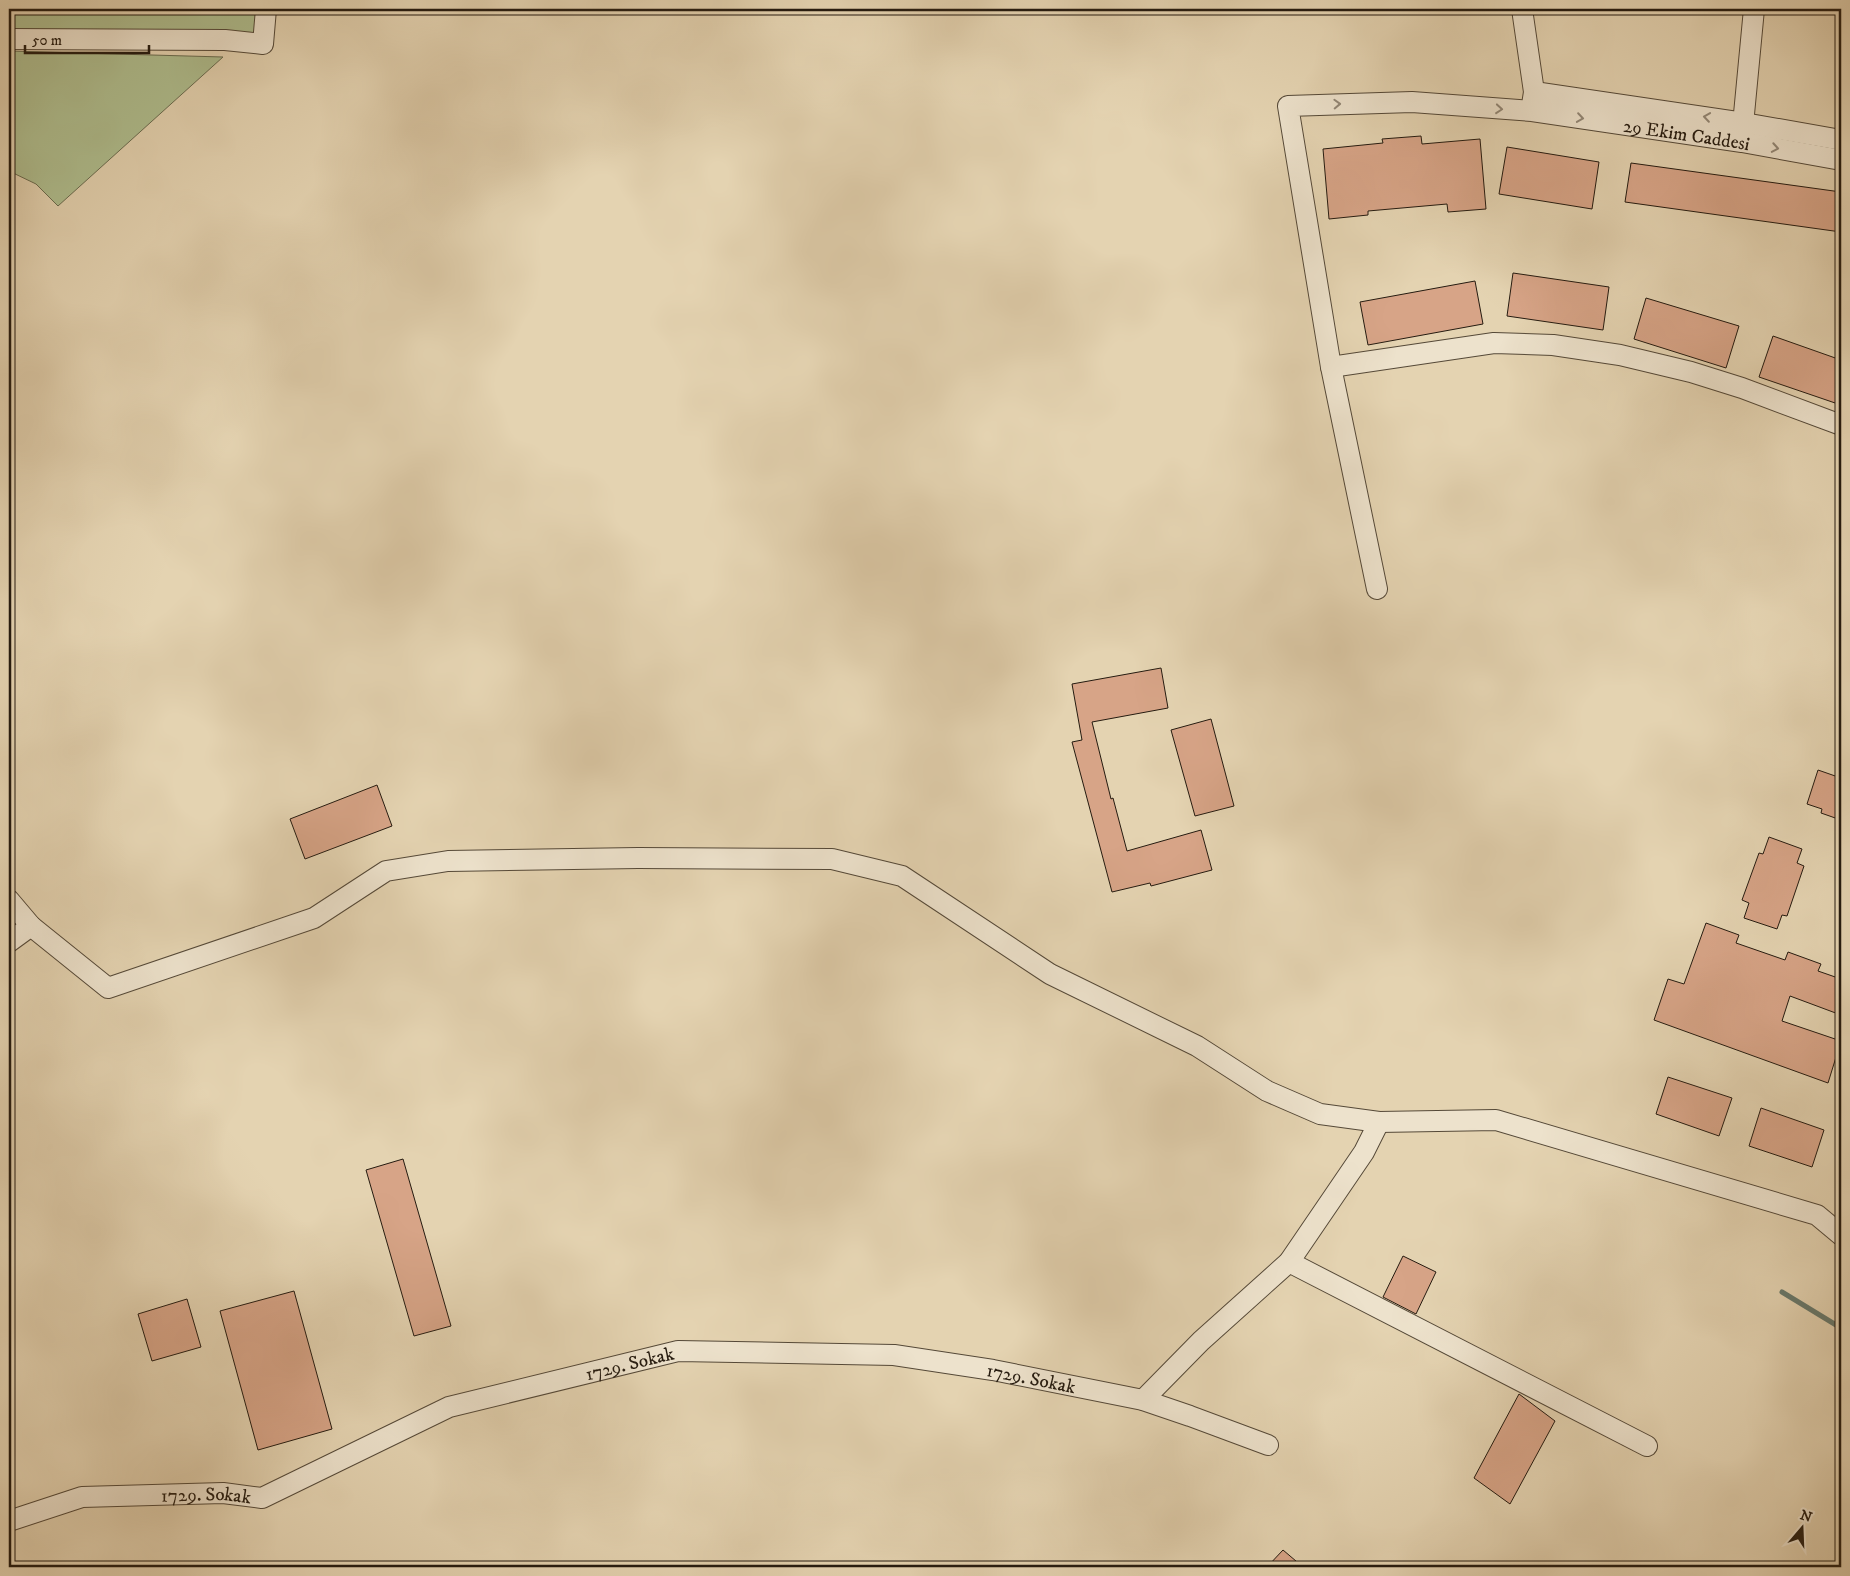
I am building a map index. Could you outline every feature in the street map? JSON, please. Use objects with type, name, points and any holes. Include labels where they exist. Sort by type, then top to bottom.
[{"type":"street","points":[[9,39],[225,40],[263,44],[266,9]]},
{"type":"street","points":[[1522,9],[1533,102]]},
{"type":"street","points":[[1743,132],[1754,9]]},
{"type":"street","name":"29 Ekim Caddesi","points":[[1331,366],[1288,106],[1412,102],[1533,102],[1743,132],[1841,140]]},
{"type":"street","name":"29 Ekim Caddesi","points":[[1743,132],[1841,160]]},
{"type":"street","points":[[1377,589],[1331,366],[1494,343],[1553,345],[1620,355],[1691,372],[1742,388],[1841,425]]},
{"type":"street","points":[[9,900],[31,926],[108,988],[314,918],[386,871],[448,861],[638,858],[832,859],[902,876],[1050,974],[1197,1046],[1267,1091],[1320,1114],[1379,1122],[1496,1120],[1817,1215],[1841,1235]]},
{"type":"street","points":[[9,942],[31,926]]},
{"type":"street","points":[[1143,1400],[1201,1340],[1289,1262],[1364,1152],[1379,1122]]},
{"type":"street","points":[[1289,1262],[1648,1446]]},
{"type":"street","name":"1729. Sokak","points":[[9,1521],[82,1497],[223,1494],[262,1498],[449,1407],[678,1351],[894,1355],[993,1370],[1143,1400],[1268,1445]]},
{"type":"green space","points":[[9,9],[259,9],[256,35],[9,30]]},
{"type":"green space","points":[[9,51],[223,57],[58,206],[36,184],[9,171]]},
{"type":"building","points":[[1421,136],[1422,144],[1480,139],[1486,209],[1448,212],[1447,204],[1368,211],[1368,215],[1329,219],[1323,149],[1383,143],[1382,139]]},
{"type":"building","points":[[1507,147],[1599,162],[1592,209],[1499,194]]},
{"type":"building","points":[[1631,163],[1841,192],[1841,232],[1625,202]]},
{"type":"building","points":[[1513,273],[1609,287],[1603,330],[1507,316]]},
{"type":"building","points":[[1475,281],[1483,324],[1368,345],[1360,302]]},
{"type":"building","points":[[1646,298],[1739,326],[1726,368],[1634,339]]},
{"type":"building","points":[[1773,336],[1841,360],[1841,405],[1759,377]]},
{"type":"building","points":[[1161,668],[1168,708],[1092,722],[1111,799],[1113,798],[1127,851],[1201,830],[1212,870],[1151,886],[1150,883],[1112,892],[1072,742],[1082,740],[1072,684]]},
{"type":"building","points":[[1211,719],[1234,806],[1195,816],[1171,730]]},
{"type":"building","points":[[1818,770],[1841,778],[1841,820],[1821,813],[1822,809],[1807,804]]},
{"type":"building","points":[[377,785],[392,826],[305,859],[290,819]]},
{"type":"building","points":[[1769,837],[1802,849],[1797,863],[1804,866],[1787,916],[1782,915],[1777,929],[1744,918],[1749,903],[1742,900],[1759,853],[1763,854]]},
{"type":"building","points":[[1706,923],[1739,935],[1736,943],[1785,960],[1788,952],[1821,964],[1818,971],[1841,979],[1841,1015],[1790,996],[1782,1021],[1841,1041],[1828,1083],[1654,1020],[1668,979],[1684,984]]},
{"type":"building","points":[[1668,1077],[1732,1098],[1719,1136],[1656,1114]]},
{"type":"building","points":[[1761,1108],[1824,1130],[1812,1167],[1749,1146]]},
{"type":"building","points":[[403,1159],[451,1326],[414,1336],[366,1170]]},
{"type":"building","points":[[1403,1256],[1436,1272],[1416,1314],[1383,1297]]},
{"type":"building","points":[[294,1291],[332,1429],[258,1450],[220,1311]]},
{"type":"building","points":[[187,1299],[201,1347],[152,1361],[138,1314]]},
{"type":"building","points":[[1519,1394],[1555,1421],[1510,1504],[1474,1478]]},
{"type":"building","points":[[1283,1550],[1303,1567],[1267,1567]]},
{"type":"waterway","points":[[1782,1292],[1841,1328]]}]
